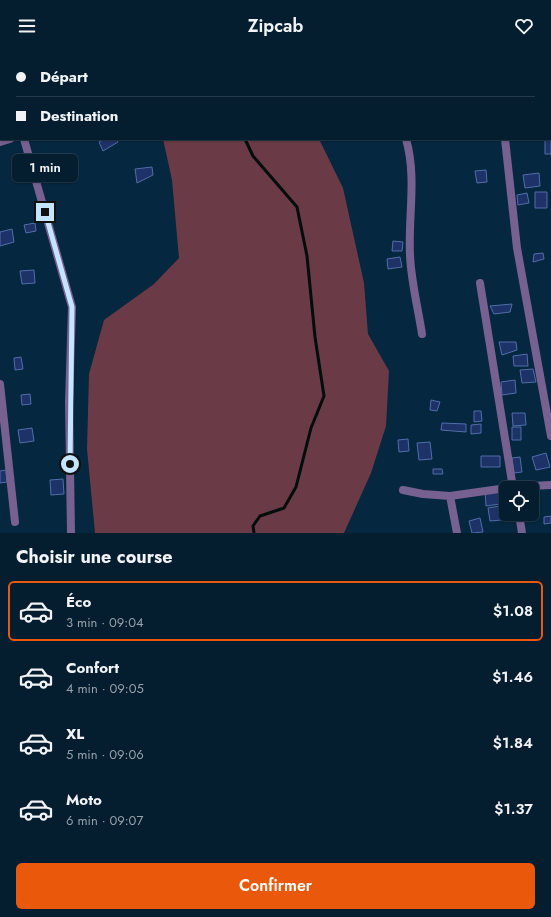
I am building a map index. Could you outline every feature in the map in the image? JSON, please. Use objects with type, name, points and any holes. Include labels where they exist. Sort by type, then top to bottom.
[{"type":"street","points":[[24,140],[72,307],[70,402],[71,533]]},
{"type":"street","points":[[406,140],[409,150],[412,194],[411,268],[422,334]]},
{"type":"street","points":[[505,140],[517,248],[551,436]]},
{"type":"street","points":[[480,283],[512,481]]},
{"type":"street","points":[[0,384],[15,522]]},
{"type":"street","points":[[539,486],[551,485]]},
{"type":"street","points":[[403,490],[423,494],[450,496],[499,489]]},
{"type":"street","points":[[450,496],[457,533]]},
{"type":"street","points":[[520,521],[522,533]]},
{"type":"shaded area","points":[[163,140],[319,140],[343,188],[364,283],[368,334],[389,371],[386,426],[371,473],[344,533],[95,533],[87,449],[89,374],[104,320],[154,284],[179,258],[172,180]]},
{"type":"building","points":[[104,140],[117,140],[118,142],[103,151],[99,142]]},
{"type":"building","points":[[545,140],[551,140],[551,154],[545,154]]},
{"type":"building","points":[[152,167],[153,175],[137,183],[135,169]]},
{"type":"building","points":[[486,170],[487,182],[477,183],[475,171]]},
{"type":"building","points":[[539,173],[540,186],[525,188],[523,175]]},
{"type":"building","points":[[535,192],[547,192],[547,208],[535,208]]},
{"type":"building","points":[[527,193],[529,203],[518,205],[517,195]]},
{"type":"building","points":[[35,223],[36,231],[26,233],[24,225]]},
{"type":"building","points":[[12,229],[14,242],[0,246],[0,232]]},
{"type":"building","points":[[393,241],[403,242],[402,251],[392,251]]},
{"type":"building","points":[[543,253],[544,259],[533,262],[534,254]]},
{"type":"building","points":[[400,257],[402,267],[388,269],[387,259]]},
{"type":"building","points":[[34,270],[35,283],[22,284],[20,271]]},
{"type":"building","points":[[512,304],[510,312],[494,314],[490,306]]},
{"type":"building","points":[[499,342],[516,342],[517,350],[502,355]]},
{"type":"building","points":[[527,354],[528,366],[514,366],[513,356]]},
{"type":"building","points":[[21,357],[23,369],[15,370],[14,358]]},
{"type":"building","points":[[533,369],[536,382],[522,383],[520,370]]},
{"type":"building","points":[[515,380],[516,393],[502,395],[501,382]]},
{"type":"building","points":[[30,394],[31,404],[22,405],[21,395]]},
{"type":"building","points":[[431,400],[440,402],[437,411],[430,410]]},
{"type":"building","points":[[474,411],[481,411],[482,421],[474,422]]},
{"type":"building","points":[[512,413],[525,413],[526,425],[513,426]]},
{"type":"building","points":[[442,423],[466,424],[466,432],[441,430]]},
{"type":"building","points":[[481,424],[481,433],[471,434],[471,425]]},
{"type":"building","points":[[512,427],[521,427],[521,440],[512,440]]},
{"type":"building","points":[[32,428],[34,441],[20,443],[18,430]]},
{"type":"building","points":[[408,439],[409,451],[399,452],[398,440]]},
{"type":"building","points":[[430,442],[432,459],[419,460],[417,443]]},
{"type":"building","points":[[546,453],[550,467],[536,470],[532,457]]},
{"type":"building","points":[[481,456],[500,456],[500,467],[481,467]]},
{"type":"building","points":[[520,457],[522,472],[514,473],[512,458]]},
{"type":"building","points":[[433,469],[442,469],[443,474],[433,474]]},
{"type":"building","points":[[6,470],[7,482],[0,483],[0,471]]},
{"type":"building","points":[[63,479],[64,494],[51,495],[50,480]]},
{"type":"building","points":[[499,490],[499,504],[486,506],[485,491]]},
{"type":"building","points":[[499,506],[499,520],[490,521],[488,508]]},
{"type":"building","points":[[551,516],[551,523],[544,524],[544,517]]},
{"type":"building","points":[[480,518],[483,532],[472,533],[469,521]]},
{"type":"waterway","points":[[245,140],[253,156],[297,207],[307,256],[315,337],[324,396],[311,428],[296,487],[284,508],[260,516],[253,526],[254,533]]},
{"type":"route","points":[[45,212],[72,307],[70,464]]}]
